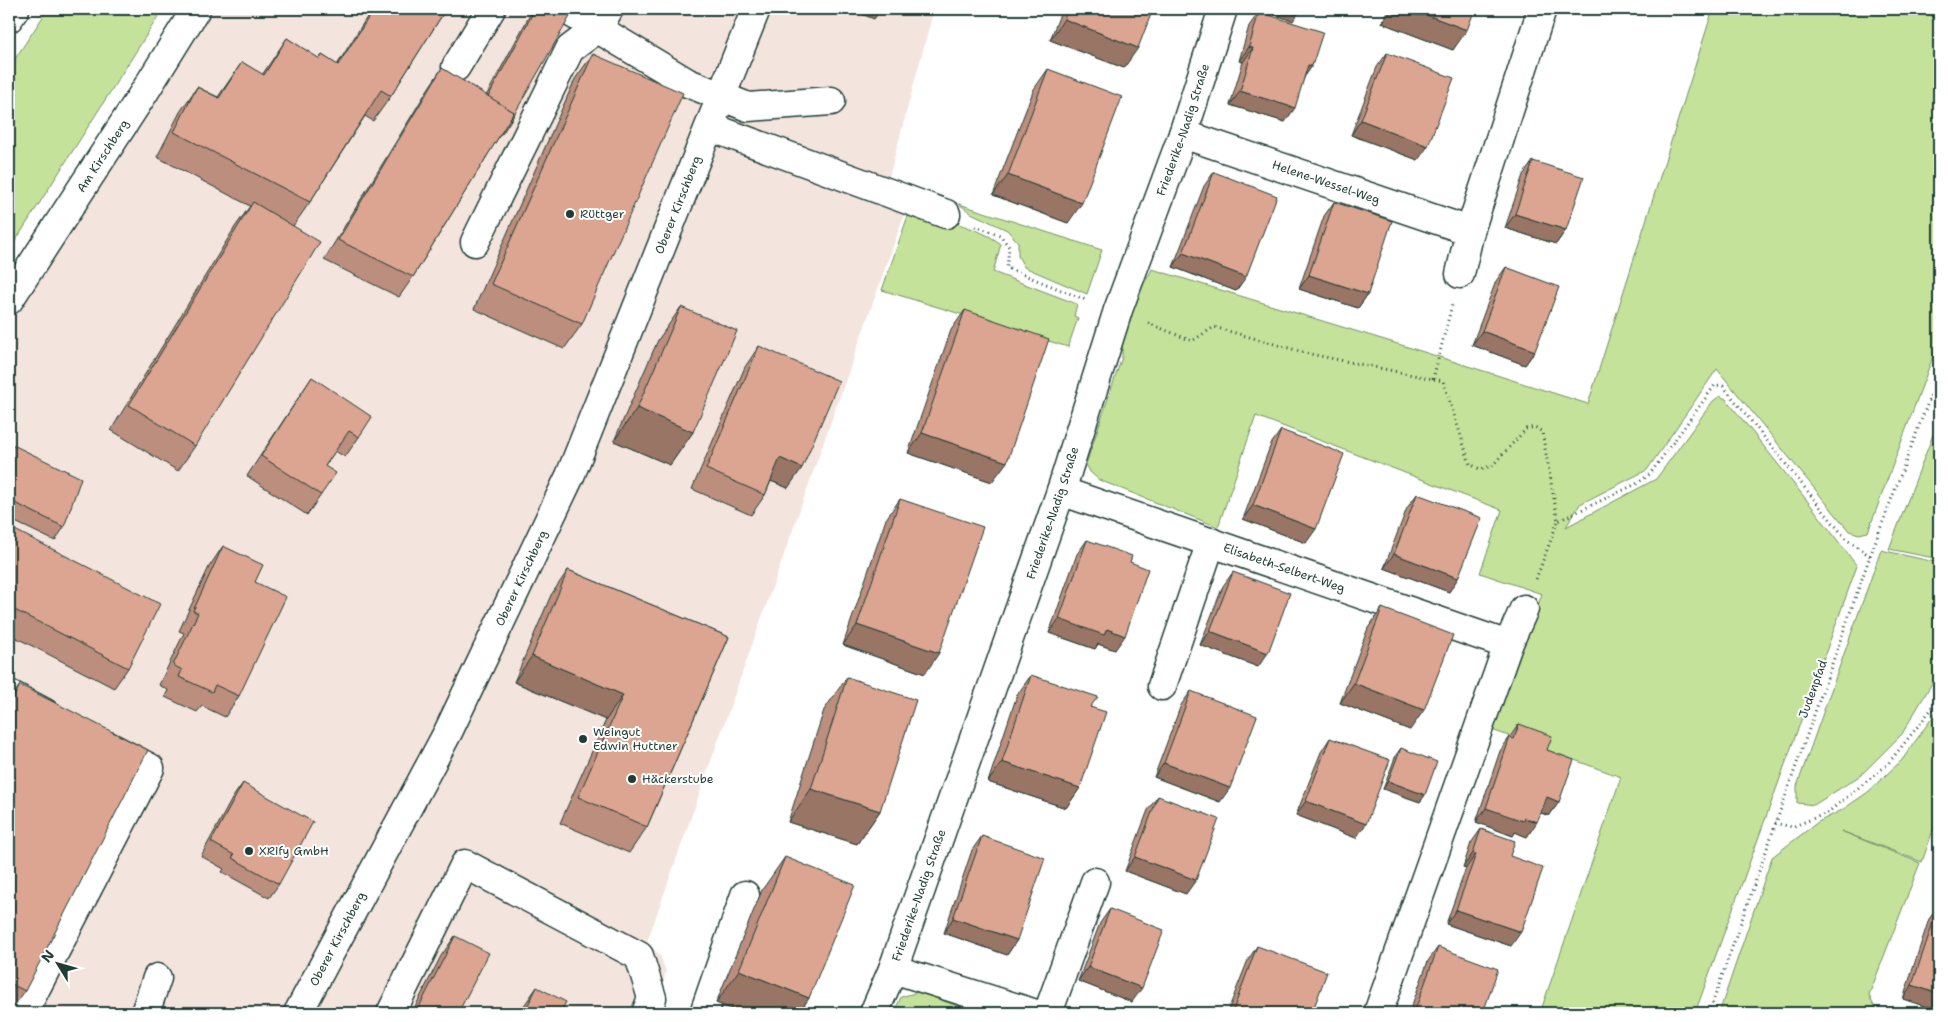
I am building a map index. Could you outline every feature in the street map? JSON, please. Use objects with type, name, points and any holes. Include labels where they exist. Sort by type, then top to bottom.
[{"type":"street","points":[[9,18],[15,9]]},
{"type":"street","name":"Am Kirschberg","points":[[9,300],[196,9]]},
{"type":"street","points":[[456,67],[491,9]]},
{"type":"street","points":[[565,9],[603,18],[688,83],[748,107],[831,101]]},
{"type":"street","name":"Oberer Kirschberg","points":[[298,1013],[448,732],[570,476],[756,9]]},
{"type":"street","name":"Friederike-Nadig Straße","points":[[874,1013],[892,969],[1061,491],[1118,310],[1182,134],[1223,9]]},
{"type":"street","points":[[1460,274],[1470,231],[1542,9]]},
{"type":"street","points":[[475,242],[570,49],[603,18]]},
{"type":"street","points":[[710,127],[946,214]]},
{"type":"street","name":"Helene-Wessel-Weg","points":[[1182,134],[1470,231]]},
{"type":"street","name":"Elisabeth-Selbert-Weg","points":[[1061,491],[1508,645]]},
{"type":"street","points":[[1162,686],[1211,542]]},
{"type":"street","points":[[1378,1013],[1508,645],[1524,609]]},
{"type":"street","points":[[9,694],[150,768],[23,1013]]},
{"type":"street","points":[[391,1013],[465,864],[639,956],[652,998],[646,1013]]},
{"type":"street","points":[[1048,1013],[1095,882]]},
{"type":"street","points":[[704,1013],[745,895]]},
{"type":"street","points":[[892,969],[1033,1013]]},
{"type":"street","points":[[145,1013],[157,978]]},
{"type":"path","points":[[946,214],[1000,235],[1009,247],[1007,268],[1192,340],[1214,327],[1310,354],[1443,381],[1470,464],[1480,469],[1492,466],[1526,429],[1535,427],[1542,432],[1558,521],[1524,609]]},
{"type":"path","points":[[1433,379],[1460,274]]},
{"type":"path","name":"Judenpfad","points":[[1709,1013],[1774,823],[1870,556],[1939,373]]},
{"type":"path","points":[[1558,521],[1636,484],[1650,474],[1715,385],[1723,386],[1846,539],[1870,556]]},
{"type":"path","points":[[1774,823],[1792,827],[1827,813],[1887,765],[1930,711],[1939,690]]},
{"type":"shaded area","points":[[196,9],[934,9],[885,192],[909,201],[647,942],[660,955],[666,971],[662,991],[653,1013],[9,1013],[9,300]]},
{"type":"green space","points":[[48,9],[163,9],[9,251],[9,68]]},
{"type":"green space","points":[[1713,9],[1930,9],[1939,24],[1939,340],[1868,532],[1859,534],[1849,531],[1717,369],[1647,470],[1580,504],[1566,527],[1656,479],[1713,401],[1720,396],[1726,399],[1857,566],[1695,1013],[1540,1013],[1621,777],[1492,730],[1542,594],[1480,573],[1502,510],[1256,416],[1218,527],[1099,480],[1090,472],[1086,464],[1122,357],[1123,341],[1129,316],[1140,290],[1152,269],[1588,404]]},
{"type":"green space","points":[[959,204],[1102,250],[1087,294],[1024,267],[1018,256],[1018,242],[1007,230],[971,213]]},
{"type":"green space","points":[[910,210],[957,224],[992,238],[1001,244],[993,272],[1077,304],[1074,316],[1078,318],[1068,347],[882,290]]},
{"type":"green space","points":[[1939,419],[1939,559],[1889,549]]},
{"type":"green space","points":[[1881,550],[1939,563],[1939,667],[1932,683],[1902,734],[1861,775],[1814,805],[1797,803],[1797,786]]},
{"type":"green space","points":[[1939,704],[1939,813],[1922,862],[1841,831],[1920,863],[1869,995],[1877,1013],[1719,1013],[1772,857],[1818,822],[1842,810],[1868,792],[1902,760],[1934,715]]},
{"type":"green space","points":[[918,992],[978,1013],[894,1013],[901,997]]},
{"type":"building","points":[[374,9],[446,9],[391,96],[381,90],[310,202],[174,132],[197,87],[219,98],[242,62],[264,75],[287,38],[320,59],[322,55],[338,65]]},
{"type":"building","points":[[535,9],[564,9],[572,13],[511,120],[514,112],[488,97]]},
{"type":"building","points":[[1068,9],[1153,9],[1138,48],[1064,19]]},
{"type":"building","points":[[1282,9],[1300,9],[1298,14]]},
{"type":"building","points":[[1411,9],[1475,9],[1467,30]]},
{"type":"building","points":[[1259,12],[1323,32],[1312,66],[1308,65],[1295,108],[1240,91],[1253,48],[1249,47]]},
{"type":"building","points":[[1387,53],[1454,78],[1428,146],[1361,120]]},
{"type":"building","name":"Rüttger","points":[[593,54],[683,93],[582,324],[491,284]]},
{"type":"building","points":[[442,68],[514,112],[413,277],[338,240]]},
{"type":"building","points":[[1048,69],[1122,97],[1082,203],[1008,175]]},
{"type":"building","points":[[1533,161],[1584,177],[1566,230],[1515,214]]},
{"type":"building","points":[[1214,172],[1277,196],[1246,277],[1183,253]]},
{"type":"building","points":[[253,202],[320,242],[195,446],[129,405]]},
{"type":"building","points":[[1334,202],[1392,221],[1368,294],[1309,275]]},
{"type":"building","points":[[1506,267],[1559,287],[1535,351],[1482,331]]},
{"type":"building","points":[[681,307],[737,331],[693,432],[637,408]]},
{"type":"building","points":[[965,310],[1049,339],[1007,462],[922,433]]},
{"type":"building","points":[[759,346],[839,381],[802,468],[780,458],[765,495],[706,469]]},
{"type":"building","points":[[312,377],[372,417],[359,437],[349,431],[325,466],[336,473],[321,495],[261,456]]},
{"type":"building","points":[[1281,430],[1344,454],[1316,529],[1253,505]]},
{"type":"building","points":[[9,443],[81,478],[64,527],[9,500]]},
{"type":"building","points":[[1417,494],[1482,518],[1458,578],[1394,554]]},
{"type":"building","points":[[900,499],[983,527],[939,653],[857,625]]},
{"type":"building","points":[[9,527],[160,604],[128,668],[9,607]]},
{"type":"building","points":[[1087,540],[1132,556],[1130,562],[1148,569],[1125,636],[1107,629],[1104,635],[1059,619]]},
{"type":"building","points":[[223,546],[263,565],[255,582],[286,597],[239,696],[215,685],[212,692],[179,677],[182,670],[173,665],[198,613],[193,611]]},
{"type":"building","points":[[568,570],[729,637],[647,827],[578,797],[623,695],[532,656]]},
{"type":"building","points":[[1233,572],[1290,593],[1268,653],[1210,631]]},
{"type":"building","points":[[1382,608],[1453,635],[1424,710],[1354,683]]},
{"type":"building","points":[[1031,675],[1098,697],[1090,707],[1106,712],[1080,788],[1002,762]]},
{"type":"building","points":[[847,677],[916,700],[880,811],[811,789]]},
{"type":"building","points":[[20,685],[148,750],[25,991],[9,983],[9,706]]},
{"type":"building","points":[[1191,691],[1257,716],[1230,788],[1164,763]]},
{"type":"building","points":[[1519,724],[1552,736],[1547,750],[1574,760],[1559,802],[1547,797],[1537,822],[1524,818],[1523,821],[1486,808],[1510,737],[1514,739]]},
{"type":"building","points":[[1330,738],[1390,760],[1366,824],[1306,801]]},
{"type":"building","points":[[1401,748],[1437,762],[1425,795],[1388,781]]},
{"type":"building","points":[[243,783],[313,822],[279,884],[232,858],[234,855],[211,842]]},
{"type":"building","points":[[1158,796],[1219,819],[1196,880],[1135,857]]},
{"type":"building","points":[[1481,829],[1515,841],[1510,856],[1543,868],[1521,932],[1456,910],[1476,854],[1473,853]]},
{"type":"building","points":[[982,836],[1045,858],[1017,940],[953,918]]},
{"type":"building","points":[[785,857],[855,885],[809,998],[739,970]]},
{"type":"building","points":[[1939,905],[1939,994],[1912,985]]},
{"type":"building","points":[[1110,909],[1164,930],[1142,988],[1088,967]]},
{"type":"building","points":[[455,936],[489,953],[458,1013],[416,1013]]},
{"type":"building","points":[[1257,946],[1327,972],[1312,1013],[1232,1013]]},
{"type":"building","points":[[1438,947],[1498,969],[1483,1013],[1414,1013]]},
{"type":"building","points":[[537,987],[566,1002],[560,1013],[524,1013]]},
{"type":"place","name":"Rüttger","points":[[570,214]]},
{"type":"place","name":"Weingut Edwin Huttner","points":[[583,739]]},
{"type":"place","name":"Häckerstube","points":[[632,779]]},
{"type":"place","name":"XRify GmbH","points":[[249,851]]}]
